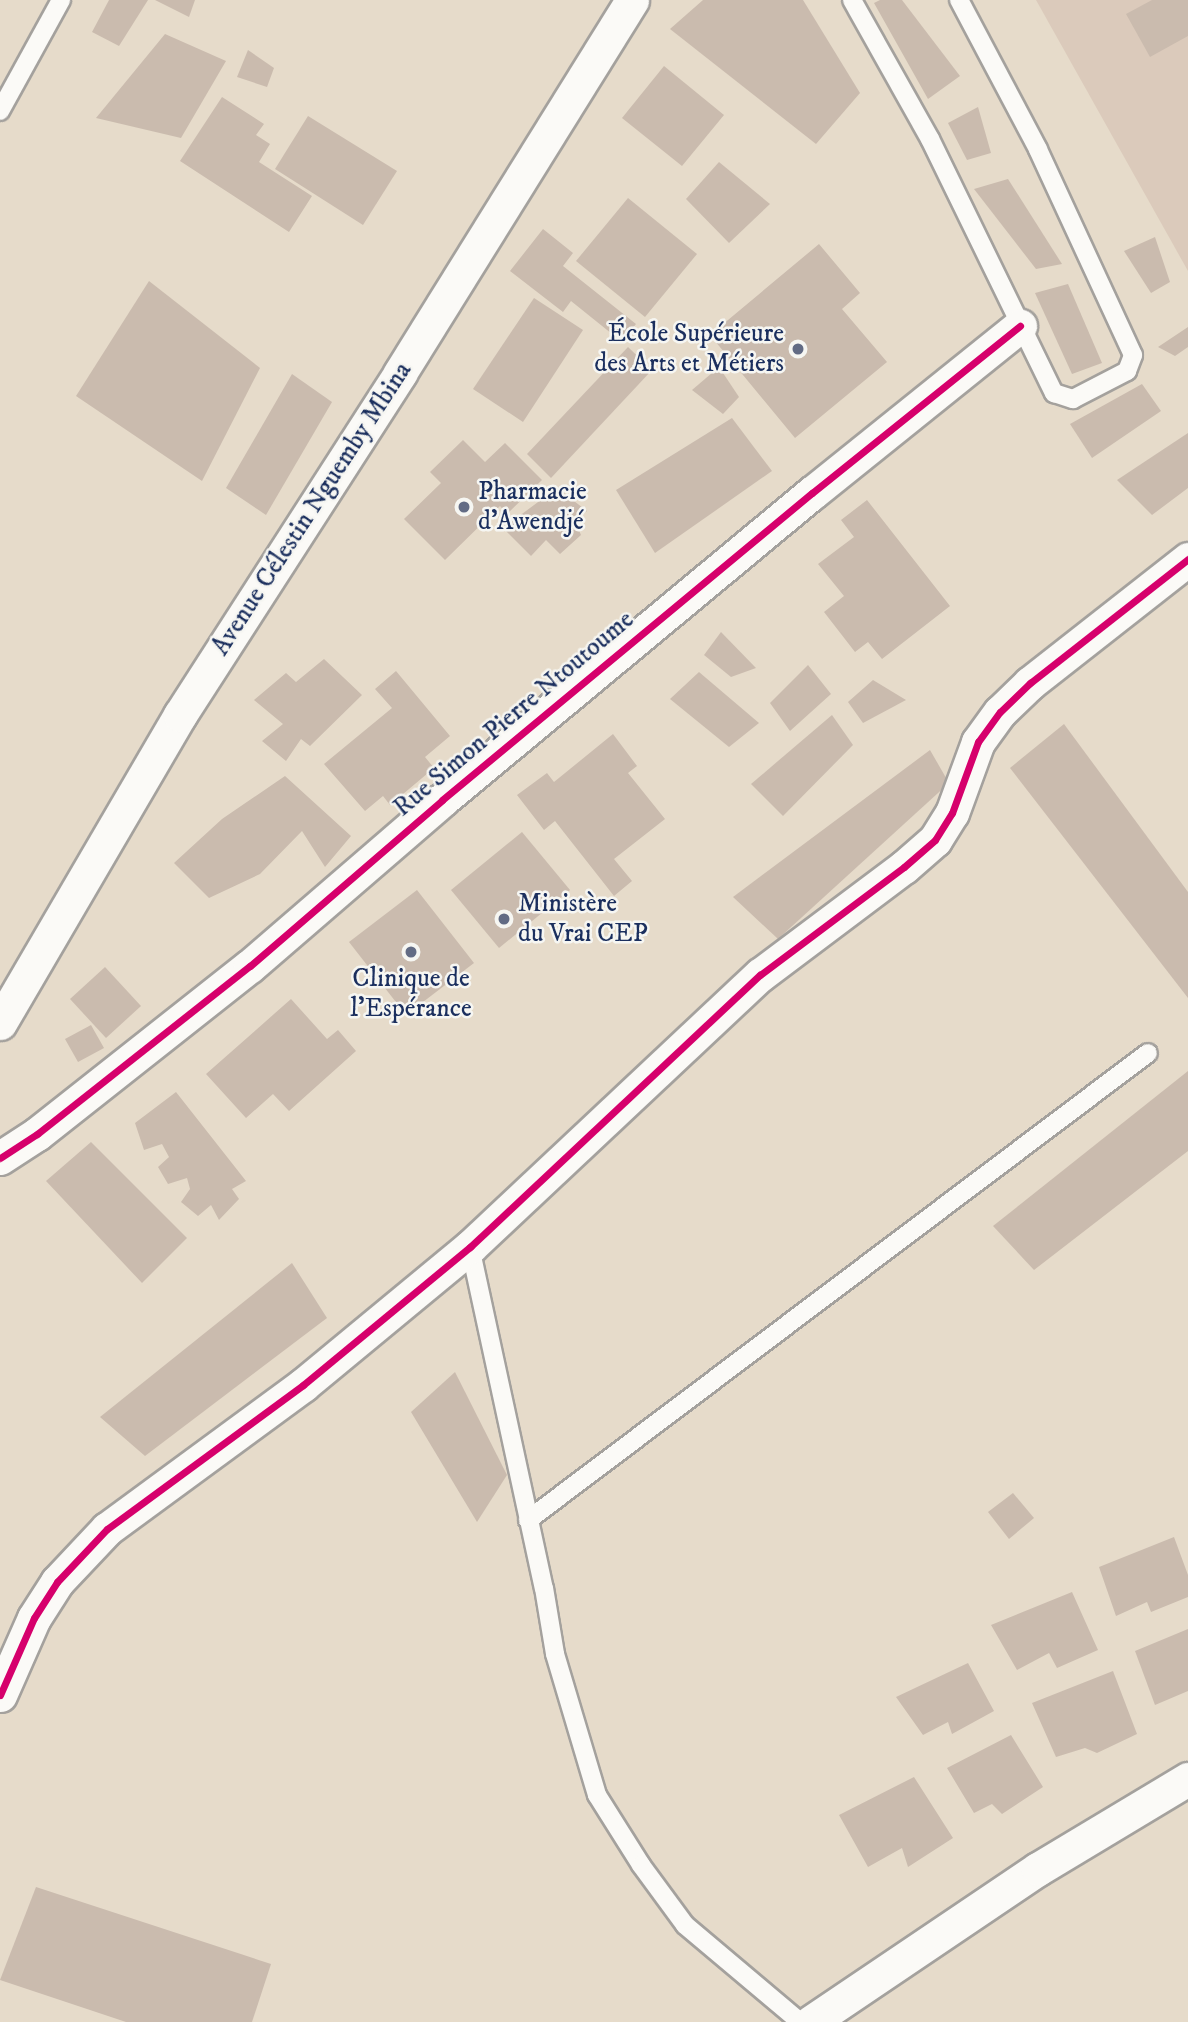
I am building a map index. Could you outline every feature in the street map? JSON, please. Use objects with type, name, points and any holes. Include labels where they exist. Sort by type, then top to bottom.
[{"type":"street","name":"Avenue Célestin Nguemby Mbina","points":[[0,1023],[180,715],[400,373],[632,0]]},
{"type":"street","name":"Rue Simon Pierre Ntoutoume","points":[[0,1158],[37,1134],[250,965],[629,645],[1020,326]]},
{"type":"street","points":[[0,1695],[34,1618],[57,1582],[107,1529],[303,1385],[470,1247],[760,975],[904,867],[935,840],[953,813],[978,742],[1000,712],[1030,683],[1188,559]]},
{"type":"street","points":[[0,1130],[18,1137],[37,1134]]},
{"type":"street","points":[[811,2022],[1038,1869],[1188,1779]]},
{"type":"lane","points":[[0,111],[61,0]]},
{"type":"lane","points":[[852,0],[930,139],[1054,393],[1073,399],[1127,371],[1133,355],[1038,149],[959,0]]},
{"type":"lane","points":[[528,1520],[1148,1053]]},
{"type":"lane","points":[[470,1247],[555,1654],[597,1795],[641,1865],[685,1926],[800,2022]]},
{"type":"shaded area","points":[[1036,0],[1188,0],[1188,271]]},
{"type":"building","points":[[109,0],[148,0],[119,46],[92,32]]},
{"type":"building","points":[[155,0],[195,0],[189,17]]},
{"type":"building","points":[[703,0],[803,0],[860,93],[816,144],[670,29]]},
{"type":"building","points":[[880,0],[902,0],[960,76],[928,99],[874,3]]},
{"type":"building","points":[[1152,0],[1188,0],[1188,36],[1150,57],[1126,14]]},
{"type":"building","points":[[165,34],[226,61],[181,138],[96,118]]},
{"type":"building","points":[[248,50],[274,68],[267,87],[237,77]]},
{"type":"building","points":[[664,66],[724,115],[682,166],[622,118]]},
{"type":"building","points":[[222,97],[264,124],[256,135],[270,144],[259,162],[312,196],[289,232],[180,161]]},
{"type":"building","points":[[978,107],[991,153],[967,160],[948,123]]},
{"type":"building","points":[[308,116],[397,171],[363,225],[275,169]]},
{"type":"building","points":[[719,162],[770,204],[729,243],[686,199]]},
{"type":"building","points":[[1008,179],[1062,264],[1036,269],[974,189]]},
{"type":"building","points":[[628,198],[697,254],[645,317],[576,261]]},
{"type":"building","points":[[543,229],[573,253],[563,266],[636,324],[622,342],[571,301],[563,312],[510,271]]},
{"type":"building","points":[[1155,237],[1170,282],[1151,293],[1124,251]]},
{"type":"building","name":"École Supérieure des Arts et Métiers","points":[[819,244],[860,293],[842,309],[887,362],[795,438],[710,335]]},
{"type":"building","points":[[149,281],[260,368],[202,481],[76,396]]},
{"type":"building","points":[[1068,284],[1102,363],[1072,374],[1035,293]]},
{"type":"building","points":[[534,298],[583,330],[523,422],[473,389]]},
{"type":"building","points":[[1188,327],[1188,347],[1175,356],[1158,347]]},
{"type":"building","points":[[628,347],[652,370],[551,478],[527,454]]},
{"type":"building","points":[[719,367],[739,397],[723,414],[692,390]]},
{"type":"building","points":[[292,374],[332,402],[266,515],[226,488]]},
{"type":"building","points":[[1142,384],[1161,411],[1092,458],[1070,424]]},
{"type":"building","points":[[732,418],[772,471],[655,553],[616,490]]},
{"type":"building","points":[[1188,433],[1188,488],[1152,515],[1117,480]]},
{"type":"building","points":[[463,440],[485,462],[505,443],[542,480],[507,514],[500,506],[445,560],[404,519],[441,483],[430,472]]},
{"type":"building","points":[[557,488],[587,511],[575,521],[581,535],[560,554],[546,540],[531,556],[503,528]]},
{"type":"building","points":[[867,500],[950,606],[882,659],[868,642],[855,652],[824,612],[844,596],[818,564],[854,537],[841,520]]},
{"type":"building","points":[[721,632],[756,668],[731,677],[704,655]]},
{"type":"building","points":[[324,659],[362,695],[310,746],[301,739],[286,761],[262,741],[283,724],[254,700],[286,673],[296,682]]},
{"type":"building","points":[[808,665],[831,694],[790,731],[770,703]]},
{"type":"building","points":[[396,671],[450,736],[425,757],[434,768],[390,805],[383,796],[365,811],[324,764],[392,708],[375,689]]},
{"type":"building","points":[[699,672],[759,723],[729,747],[670,699]]},
{"type":"building","points":[[873,680],[906,700],[863,723],[848,702]]},
{"type":"building","points":[[832,715],[853,745],[783,816],[751,784]]},
{"type":"building","points":[[1064,724],[1188,892],[1188,998],[1010,768]]},
{"type":"building","points":[[613,734],[637,766],[628,773],[665,819],[614,859],[632,881],[614,896],[555,821],[544,830],[517,795],[547,773],[554,782]]},
{"type":"building","points":[[930,750],[949,783],[778,939],[733,897]]},
{"type":"building","points":[[285,776],[351,836],[325,867],[302,831],[260,874],[209,898],[174,863],[222,819]]},
{"type":"building","name":"Ministère du Vrai CEP","points":[[522,832],[570,890],[499,948],[451,890]]},
{"type":"building","name":"Clinique de l'Espérance","points":[[417,890],[474,963],[406,1015],[349,942]]},
{"type":"building","points":[[105,967],[141,1006],[106,1038],[70,999]]},
{"type":"building","points":[[291,999],[327,1039],[338,1030],[356,1051],[289,1111],[273,1094],[246,1118],[206,1074]]},
{"type":"building","points":[[91,1025],[104,1048],[78,1062],[65,1039]]},
{"type":"building","points":[[1188,1071],[1188,1151],[1034,1270],[993,1226]]},
{"type":"building","points":[[176,1092],[246,1181],[232,1189],[239,1199],[219,1220],[211,1205],[198,1216],[181,1202],[190,1189],[187,1178],[168,1184],[158,1167],[169,1157],[162,1144],[144,1150],[135,1123]]},
{"type":"building","points":[[91,1142],[187,1238],[142,1283],[46,1181]]},
{"type":"building","points":[[292,1263],[327,1318],[145,1456],[100,1417]]},
{"type":"building","points":[[455,1372],[507,1475],[477,1522],[411,1412]]},
{"type":"building","points":[[1013,1493],[1034,1518],[1009,1539],[988,1512]]},
{"type":"building","points":[[1174,1537],[1188,1575],[1188,1597],[1151,1612],[1147,1602],[1116,1616],[1099,1567]]},
{"type":"building","points":[[1072,1592],[1098,1650],[1057,1668],[1049,1653],[1017,1670],[991,1625]]},
{"type":"building","points":[[1188,1629],[1188,1691],[1155,1705],[1135,1651]]},
{"type":"building","points":[[968,1663],[994,1711],[952,1734],[948,1722],[923,1735],[896,1697]]},
{"type":"building","points":[[1113,1671],[1137,1734],[1097,1753],[1085,1748],[1056,1757],[1032,1703]]},
{"type":"building","points":[[1011,1735],[1043,1787],[1002,1814],[992,1804],[974,1813],[947,1768]]},
{"type":"building","points":[[914,1777],[953,1838],[908,1867],[902,1848],[868,1867],[839,1815]]},
{"type":"building","points":[[36,1887],[271,1964],[252,2022],[126,2022],[0,1980]]},
{"type":"cycle path","points":[[0,1158],[37,1134],[250,966],[442,800],[812,493],[1020,326]]},
{"type":"cycle path","points":[[0,1695],[34,1618],[57,1582],[107,1529],[303,1385],[470,1247],[760,975],[904,867],[935,840],[952,813],[978,742],[1000,712],[1030,683],[1188,559]]},
{"type":"place","name":"École Supérieure des Arts et Métiers","points":[[798,349]]},
{"type":"place","name":"Pharmacie d'Awendjé","points":[[464,507]]},
{"type":"place","name":"Ministère du Vrai CEP","points":[[504,919]]},
{"type":"place","name":"Clinique de l'Espérance","points":[[411,952]]}]
